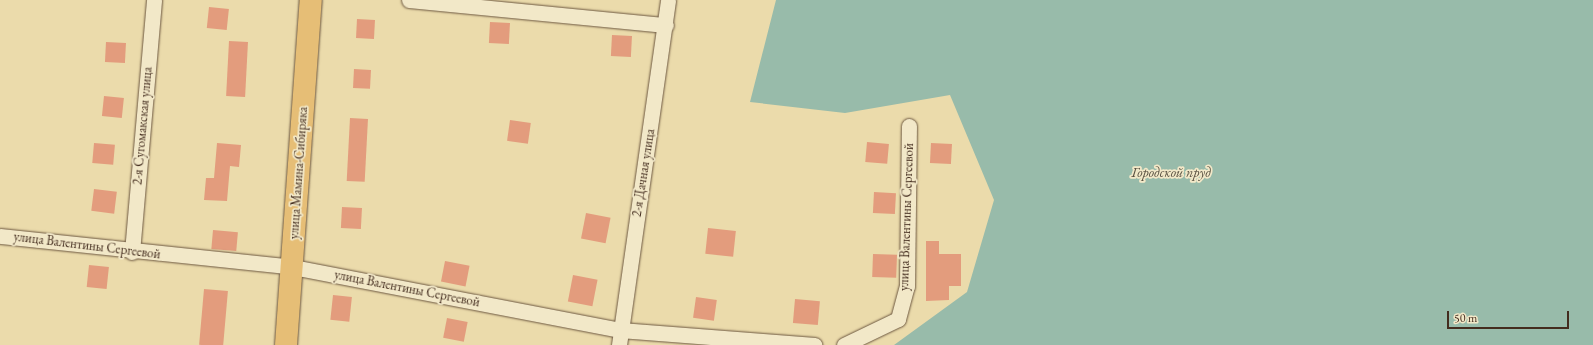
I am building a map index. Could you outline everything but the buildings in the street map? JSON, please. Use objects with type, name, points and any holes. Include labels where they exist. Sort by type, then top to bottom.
[{"type":"main road","name":"улица Мамина-Сибиряка","points":[[286,345],[293,266],[311,0]]},
{"type":"street","name":"2-я Сугомакская улица","points":[[132,252],[154,0]]},
{"type":"street","points":[[409,0],[446,2],[666,25]]},
{"type":"street","name":"2-я Дачная улица","points":[[619,345],[666,25],[668,0]]},
{"type":"street","name":"улица Валентины Сергеевой","points":[[844,345],[898,320],[907,286],[909,126]]},
{"type":"street","name":"улица Валентины Сергеевой","points":[[0,236],[132,252],[293,266],[620,330],[814,345]]},
{"type":"water","name":"Городской пруд","points":[[776,0],[1593,0],[1593,345],[894,345],[967,292],[994,200],[950,95],[845,113],[750,102]]}]
